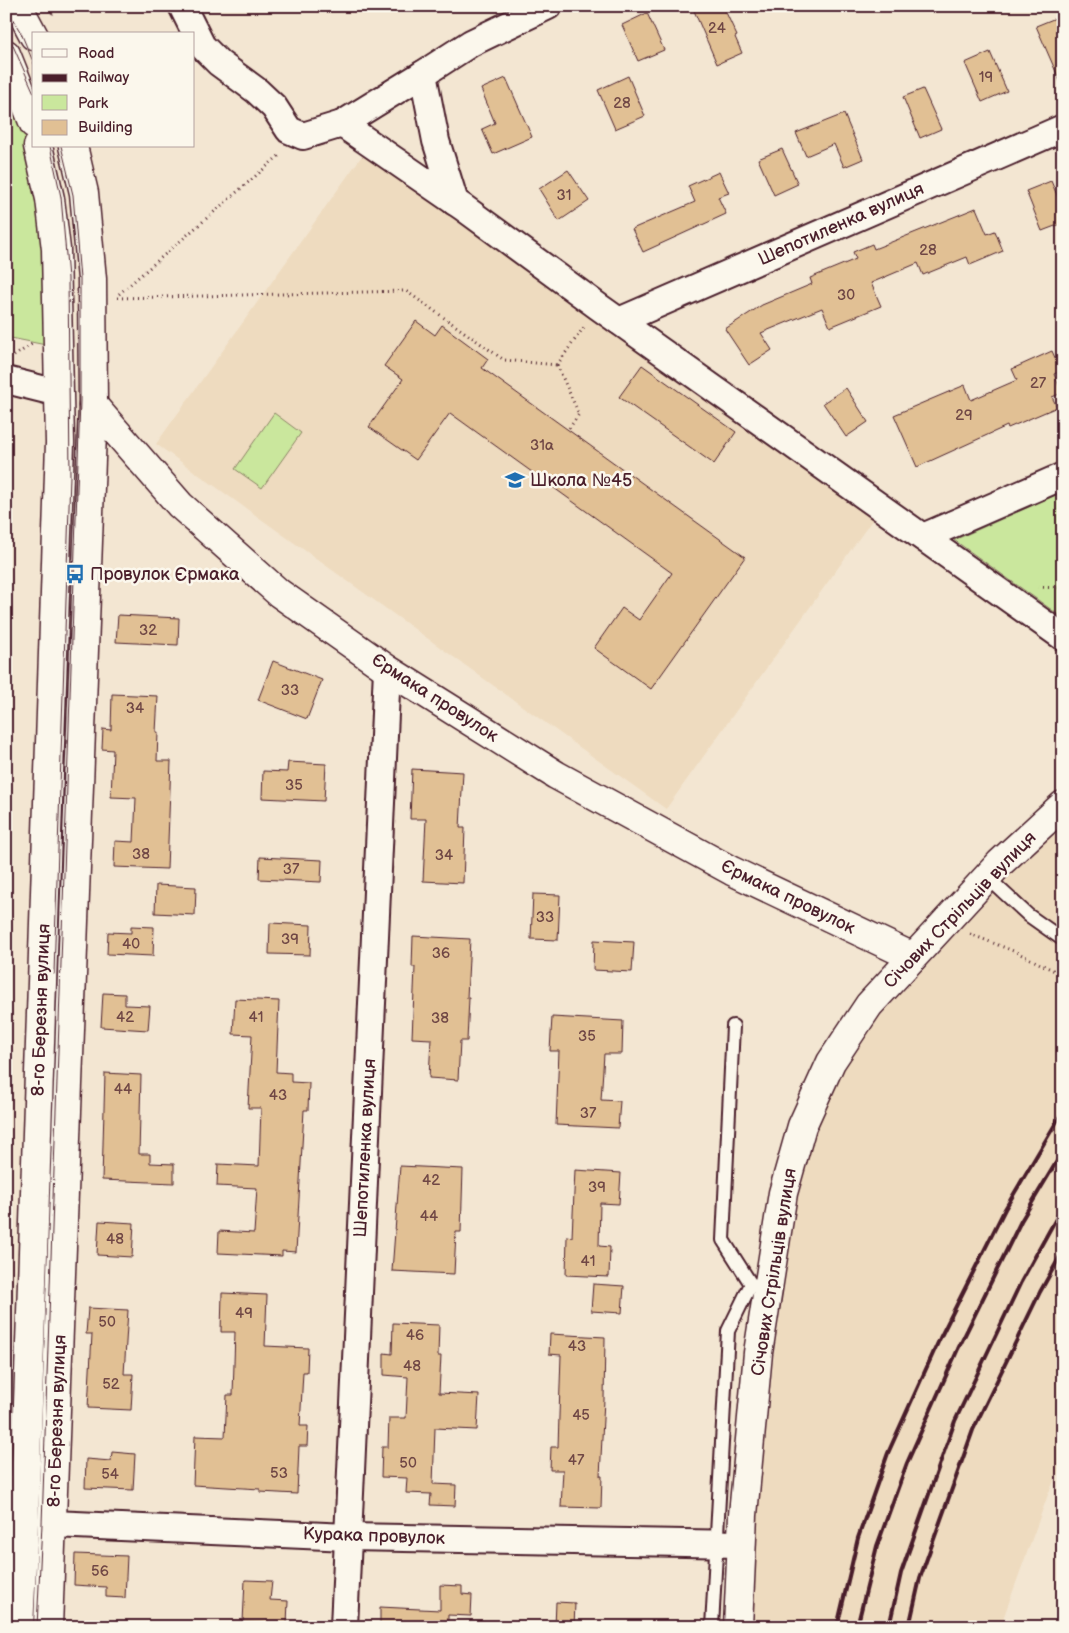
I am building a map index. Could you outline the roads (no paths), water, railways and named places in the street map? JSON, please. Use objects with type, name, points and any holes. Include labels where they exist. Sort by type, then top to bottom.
[{"type":"main road","points":[[18,6],[32,32]]},
{"type":"main road","points":[[6,54],[32,119]]},
{"type":"main road","name":"8-го Березня вулиця","points":[[19,1627],[15,1522],[60,443],[56,249],[50,199],[38,148]]},
{"type":"main road","name":"8-го Березня вулиця","points":[[48,1627],[93,405],[92,279],[84,193],[73,148]]},
{"type":"main road","name":"Єрмака провулок","points":[[58,392],[93,405],[180,505],[279,593],[387,669],[556,775],[732,871],[913,957]]},
{"type":"main road","name":"Січових Стрільців вулиця","points":[[738,1627],[729,1544],[742,1515],[758,1354],[760,1286],[802,1126],[831,1062],[869,1005],[987,877],[1063,805]]},
{"type":"main road","name":"Курака провулок","points":[[15,1522],[53,1524]]},
{"type":"street","points":[[182,6],[202,46],[219,63],[258,91],[274,107],[289,130],[303,136],[342,124],[471,43],[548,6]]},
{"type":"street","points":[[423,74],[436,141],[455,202]]},
{"type":"street","points":[[342,124],[455,202],[1063,637]]},
{"type":"street","name":"Шепотиленка вулиця","points":[[609,314],[1063,128]]},
{"type":"street","name":"Єрмака провулок","points":[[6,380],[58,392]]},
{"type":"street","points":[[923,537],[1063,476]]},
{"type":"street","name":"Шепотиленка вулиця","points":[[344,1627],[387,669]]},
{"type":"street","name":"Курака провулок","points":[[53,1524],[348,1537],[729,1544]]},
{"type":"lane","points":[[987,877],[1028,915],[1063,938]]},
{"type":"lane","points":[[733,1026],[723,1240],[760,1286]]},
{"type":"lane","points":[[712,1627],[729,1544]]},
{"type":"tram line","points":[[6,8],[21,33],[32,59]]},
{"type":"tram line","points":[[6,30],[32,88]]},
{"type":"tram line","points":[[50,148],[61,197],[68,278],[70,476],[54,974]]},
{"type":"tram line","points":[[37,1627],[80,401],[80,279],[73,195],[61,148]]},
{"type":"railway","points":[[837,1627],[858,1538],[888,1453],[940,1338],[1005,1209],[1063,1111]]},
{"type":"railway","points":[[857,1627],[877,1546],[907,1463],[958,1349],[1021,1221],[1063,1151]]},
{"type":"railway","points":[[889,1627],[901,1573],[955,1421],[1021,1282],[1063,1206]]},
{"type":"railway","points":[[909,1627],[920,1578],[973,1430],[1040,1292],[1063,1251]]},
{"type":"place","name":"Школа №45","points":[[515,480]]},
{"type":"place","name":"Провулок Єрмака","points":[[75,574]]}]
